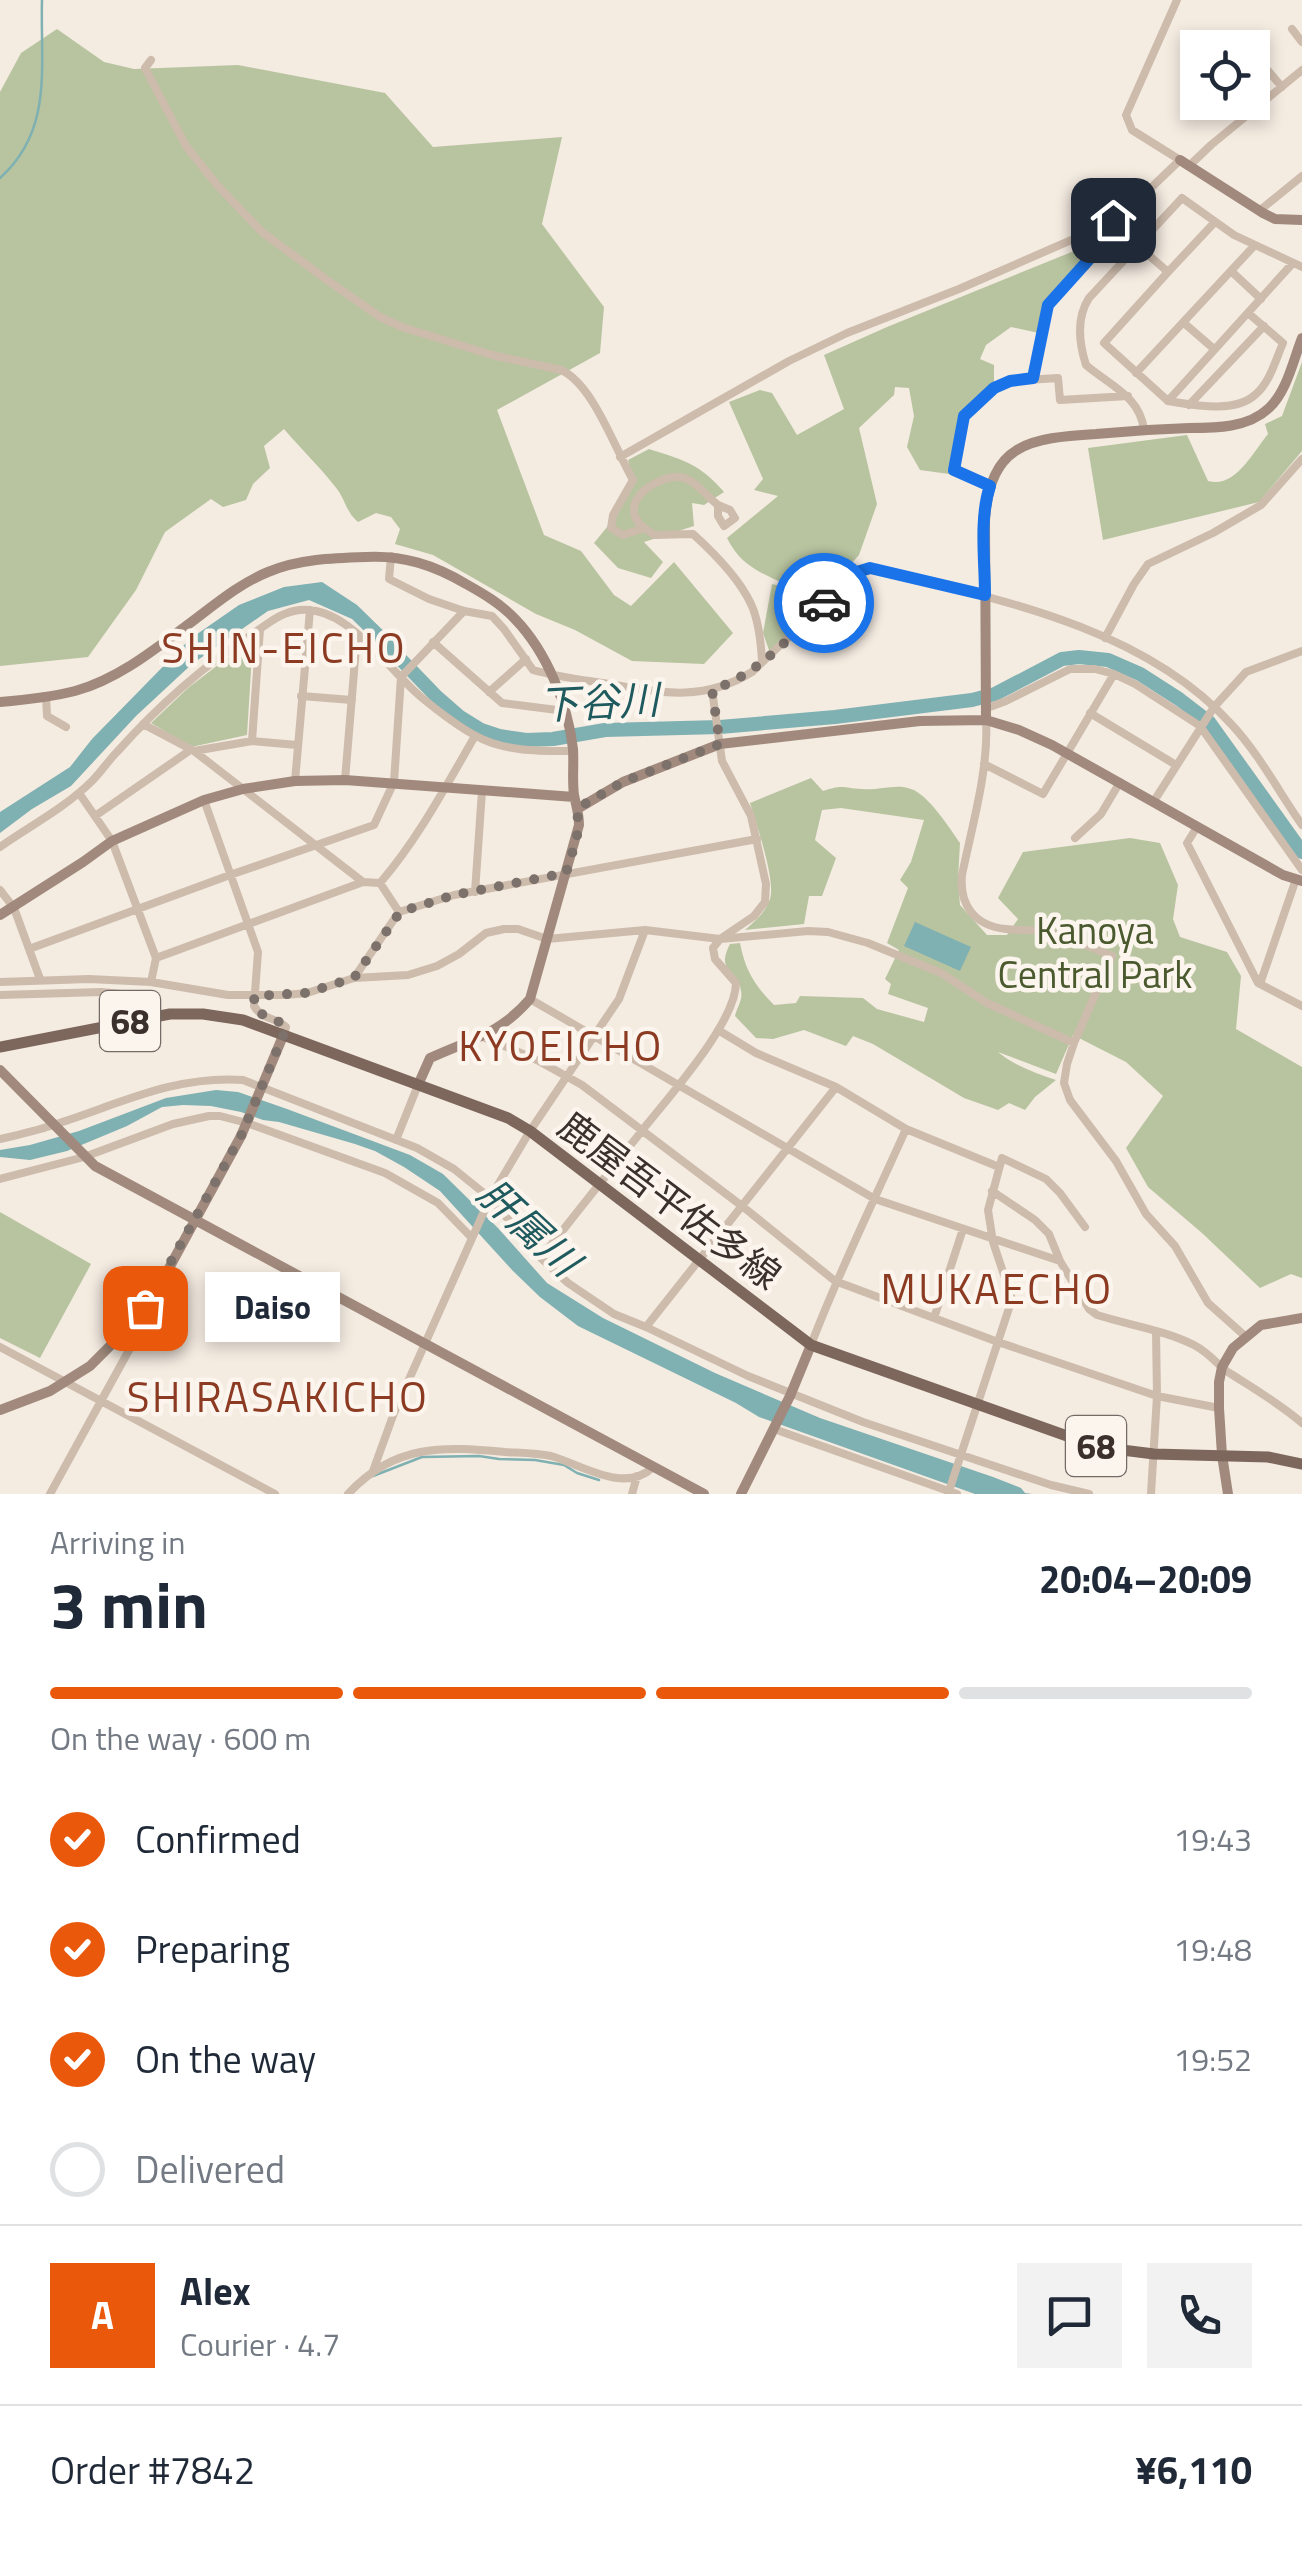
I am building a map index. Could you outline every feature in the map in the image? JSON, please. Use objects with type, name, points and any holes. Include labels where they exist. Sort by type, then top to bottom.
[{"type":"main road","name":"鹿屋吾平佐多線","points":[[0,1047],[170,1014],[243,1020],[508,1118],[810,1345],[1098,1447],[1154,1454],[1268,1457],[1302,1464]]},
{"type":"street","points":[[1177,0],[1126,115],[1132,130],[1259,211],[1275,219],[1302,220]]},
{"type":"street","points":[[1292,29],[1302,42]]},
{"type":"street","points":[[151,60],[145,68],[186,146],[216,185],[262,232],[364,306],[402,327],[466,348],[561,370],[585,387],[633,480],[612,515],[611,528],[624,535],[644,528]]},
{"type":"street","points":[[620,457],[789,360],[1106,224],[1302,70]]},
{"type":"street","points":[[1270,73],[1282,87]]},
{"type":"street","points":[[1259,211],[1302,176]]},
{"type":"street","points":[[1144,430],[1139,410],[1128,396],[1086,365],[1080,341],[1081,317],[1089,298],[1182,198],[1214,223],[1297,266],[1248,312],[1168,402]]},
{"type":"street","points":[[1214,223],[1104,343],[1168,402],[1237,404],[1258,394],[1283,343],[1248,312]]},
{"type":"street","points":[[1033,378],[1048,305],[1110,236],[1106,224]]},
{"type":"street","points":[[1137,245],[1168,272]]},
{"type":"street","points":[[1136,373],[1254,246]]},
{"type":"street","points":[[1231,271],[1261,299]]},
{"type":"street","points":[[1184,322],[1214,350]]},
{"type":"street","points":[[1190,405],[1264,326]]},
{"type":"street","points":[[1227,336],[1242,350]]},
{"type":"street","points":[[1245,1336],[1208,1302],[1175,1246],[1146,1214],[1116,1162],[1070,1100],[1064,1083],[1074,1043],[1112,956],[1039,930],[1003,930],[984,923],[966,906],[961,886],[987,737],[986,496],[1001,466],[1014,451],[1041,439],[1238,425],[1271,407],[1278,398],[1302,338]]},
{"type":"street","points":[[990,486],[954,470],[964,416],[994,388],[1010,381],[1058,378],[1060,400],[1128,396]]},
{"type":"street","points":[[1105,638],[1148,564],[1260,505],[1302,460]]},
{"type":"street","points":[[718,505],[683,478],[663,479],[640,494],[634,512],[638,522],[658,536],[693,534],[712,552],[750,602],[762,661]]},
{"type":"street","points":[[391,556],[389,579],[430,599],[492,616],[532,670],[658,693],[712,690],[734,683],[752,672],[857,572],[870,568],[985,595],[1105,638],[1170,673],[1234,726],[1302,826]]},
{"type":"street","points":[[0,702],[78,690],[131,665],[233,591],[266,572],[318,559],[391,556],[412,560],[442,570],[494,600],[519,622],[537,648],[565,712],[572,748],[577,837],[530,999],[483,1038],[430,1058],[396,1140]]},
{"type":"street","points":[[295,781],[310,610]]},
{"type":"street","points":[[0,848],[79,793],[143,724],[191,680],[231,648],[294,611],[325,613],[346,625],[419,696],[475,736],[530,751],[572,748]]},
{"type":"street","points":[[29,950],[374,825],[394,782],[400,677],[464,611]]},
{"type":"street","points":[[252,741],[260,629]]},
{"type":"street","points":[[345,780],[358,635]]},
{"type":"street","points":[[433,642],[502,704],[565,712]]},
{"type":"street","points":[[1154,801],[1214,706],[1246,672],[1302,651]]},
{"type":"street","points":[[489,692],[526,660]]},
{"type":"street","points":[[0,916],[112,841],[204,800],[243,789],[295,781],[394,782],[576,803],[719,740],[986,711],[1070,669],[1114,674],[1200,726],[1300,877]]},
{"type":"street","points":[[984,764],[1042,794],[1114,674]]},
{"type":"street","points":[[541,1258],[718,1030],[736,994],[736,983],[716,959],[713,948],[754,916],[765,902],[758,839],[751,816],[722,761],[712,690]]},
{"type":"street","points":[[46,696],[47,716],[66,727]]},
{"type":"street","points":[[302,696],[352,700]]},
{"type":"street","points":[[986,711],[1283,874],[1300,877]]},
{"type":"street","points":[[1090,713],[1176,764]]},
{"type":"street","points":[[143,724],[191,751],[362,882]]},
{"type":"street","points":[[156,958],[362,882],[380,882],[399,860],[475,736]]},
{"type":"street","points":[[95,816],[191,751],[252,741],[296,745]]},
{"type":"street","points":[[1075,838],[1101,814],[1120,782]]},
{"type":"street","points":[[475,892],[482,791]]},
{"type":"street","points":[[79,793],[112,841],[156,958],[152,982]]},
{"type":"street","points":[[0,1410],[29,1400],[90,1366],[136,1320],[162,1281],[247,1123],[283,1036],[286,1027],[282,1022],[258,1012],[254,1006],[258,952],[204,800]]},
{"type":"street","points":[[1196,827],[1188,843],[1260,984],[1302,1006]]},
{"type":"street","points":[[354,978],[400,912],[432,901],[566,873],[758,839]]},
{"type":"street","points":[[1260,984],[1300,877]]},
{"type":"street","points":[[380,882],[400,912]]},
{"type":"street","points":[[0,890],[14,908],[40,979]]},
{"type":"street","points":[[0,982],[89,978],[254,996],[306,993],[354,978],[408,975],[437,966],[486,933],[504,929],[518,929],[547,939],[645,930],[720,939],[828,932],[941,974],[988,1003],[1074,1043]]},
{"type":"street","points":[[373,1471],[424,1343],[490,1200],[530,1132],[619,999],[645,930]]},
{"type":"street","points":[[0,995],[101,992],[141,996],[145,1018]]},
{"type":"street","points":[[530,999],[875,1199],[1060,1261]]},
{"type":"street","points":[[718,1030],[756,1054],[836,1087],[906,1129],[1000,1167]]},
{"type":"street","points":[[483,1038],[567,1076],[742,1206],[835,1281],[1156,1396],[1219,1408]]},
{"type":"street","points":[[0,1070],[95,1166],[704,1494]]},
{"type":"street","points":[[0,1139],[180,1083],[218,1078],[243,1080],[417,1148],[454,1169],[490,1200],[541,1258],[605,1308],[748,1376],[862,1422],[960,1457],[1089,1494]]},
{"type":"street","points":[[646,1327],[836,1087]]},
{"type":"street","points":[[0,1178],[193,1119],[220,1116],[354,1162],[409,1186],[449,1212],[473,1235]]},
{"type":"street","points":[[741,1494],[791,1394],[835,1281],[906,1129]]},
{"type":"street","points":[[775,1426],[951,1492],[1012,1299],[992,1238],[988,1210],[1002,1158],[1046,1178],[1084,1227]]},
{"type":"street","points":[[992,1191],[1049,1234],[1060,1261],[1089,1309],[1097,1315],[1194,1345],[1219,1362],[1226,1372],[1280,1404],[1302,1423]]},
{"type":"street","points":[[934,1318],[963,1229]]},
{"type":"street","points":[[1228,1494],[1219,1408],[1222,1367],[1233,1348],[1261,1326],[1302,1318]]},
{"type":"street","points":[[50,1494],[137,1333],[136,1320]]},
{"type":"street","points":[[1151,1494],[1156,1331]]},
{"type":"street","points":[[114,1344],[126,1355]]},
{"type":"street","points":[[0,1347],[274,1494]]},
{"type":"street","points":[[348,1494],[373,1471],[414,1451],[436,1448],[480,1448],[553,1457],[614,1479],[648,1473],[652,1468]]},
{"type":"street","points":[[632,1494],[637,1476]]},
{"type":"green space","points":[[57,29],[104,62],[134,69],[238,65],[385,93],[433,147],[562,137],[542,224],[604,307],[600,353],[497,410],[544,535],[581,551],[614,595],[631,606],[674,562],[733,633],[704,664],[632,661],[536,614],[433,555],[395,544],[400,529],[391,517],[376,513],[358,522],[331,481],[284,429],[264,446],[270,468],[253,484],[246,500],[223,507],[211,499],[165,532],[136,590],[88,657],[0,666],[0,92],[21,53]]},
{"type":"green space","points":[[1111,236],[1049,305],[1043,334],[1011,327],[986,345],[980,359],[994,365],[994,384],[958,417],[949,474],[920,470],[907,447],[914,416],[909,388],[895,387],[894,395],[859,428],[877,504],[859,555],[770,653],[763,633],[772,584],[794,589],[748,564],[727,538],[778,496],[754,490],[763,479],[729,402],[760,390],[772,393],[797,435],[844,409],[824,355]]},
{"type":"green space","points":[[1302,362],[1302,451],[1259,502],[1103,540],[1088,448],[1187,435],[1208,481],[1227,480],[1268,434],[1265,424],[1282,416]]},
{"type":"green space","points":[[649,449],[690,464],[724,492],[704,505],[692,503],[694,526],[644,542],[663,562],[651,578],[618,568],[594,543],[616,516],[633,480],[628,460]]},
{"type":"green space","points":[[253,638],[247,735],[191,747],[151,723],[188,688]]},
{"type":"green space","name":"Kanoya Central Park","points":[[811,778],[823,791],[839,787],[899,787],[918,792],[960,843],[960,905],[987,935],[1007,935],[1018,919],[998,898],[1023,852],[1130,838],[1160,843],[1178,885],[1173,919],[1180,937],[1227,952],[1241,976],[1236,1029],[1302,1067],[1302,1278],[1291,1274],[1260,1288],[1148,1187],[1126,1148],[1163,1096],[1126,1062],[1073,1035],[1056,1074],[998,1052],[1017,1065],[1056,1080],[1025,1110],[1009,1103],[998,1110],[964,1098],[853,1036],[846,1046],[804,1030],[773,1039],[756,1038],[735,1016],[741,994],[736,977],[726,965],[730,944],[740,943],[752,977],[774,1005],[796,1003],[800,996],[863,998],[877,1009],[924,1022],[928,1008],[888,994],[891,984],[885,979],[899,950],[887,943],[908,888],[900,880],[911,862],[924,820],[841,808],[822,810],[815,840],[836,858],[822,896],[809,896],[804,924],[745,930],[766,908],[771,890],[750,803]]},
{"type":"green space","points":[[0,1212],[91,1264],[40,1358],[0,1338]]},
{"type":"water","points":[[322,582],[357,605],[397,644],[390,656],[352,619],[309,600],[268,611],[192,664],[136,716],[71,786],[0,833],[0,812],[70,767],[92,739],[190,639],[239,605],[284,587]]},
{"type":"water","points":[[915,922],[971,947],[960,971],[904,946]]},
{"type":"water","points":[[216,1090],[238,1092],[287,1109],[410,1155],[443,1174],[547,1283],[603,1318],[715,1373],[820,1418],[1032,1494],[975,1494],[759,1417],[578,1326],[513,1271],[440,1191],[404,1167],[355,1144],[241,1112],[183,1105],[162,1107],[67,1151],[30,1160],[0,1157],[0,1150],[79,1131],[166,1098]]},
{"type":"waterway","points":[[0,178],[17,159],[36,118],[41,95],[42,0]]},
{"type":"waterway","name":"下谷川","points":[[382,640],[460,717],[481,730],[526,740],[605,730],[720,727],[835,717],[972,700],[995,694],[1062,659],[1108,660],[1140,674],[1209,722],[1302,852]]},
{"type":"waterway","points":[[373,1476],[422,1457],[479,1456],[564,1465],[599,1480]]},
{"type":"way so far","points":[[145,1308],[241,1136],[283,1036],[286,1027],[258,1012],[254,996],[306,993],[354,978],[400,912],[454,895],[566,873],[577,837],[578,808],[623,782],[720,744],[712,690],[752,672],[824,603]]},
{"type":"place","name":"Daiso","points":[[145,1308]]},
{"type":"district","name":"SHIN-EICHO","points":[[284,647]]},
{"type":"district","name":"KYOEICHO","points":[[561,1045]]},
{"type":"district","name":"MUKAECHO","points":[[997,1288]]},
{"type":"district","name":"SHIRASAKICHO","points":[[278,1396]]},
{"type":"route","points":[[824,603],[857,572],[870,568],[985,595],[986,496],[990,486],[954,470],[964,416],[994,388],[1033,378],[1048,305],[1110,236],[1106,224],[1113,220]]},
{"type":"water label","name":"肝属川","points":[[529,1227]]}]
